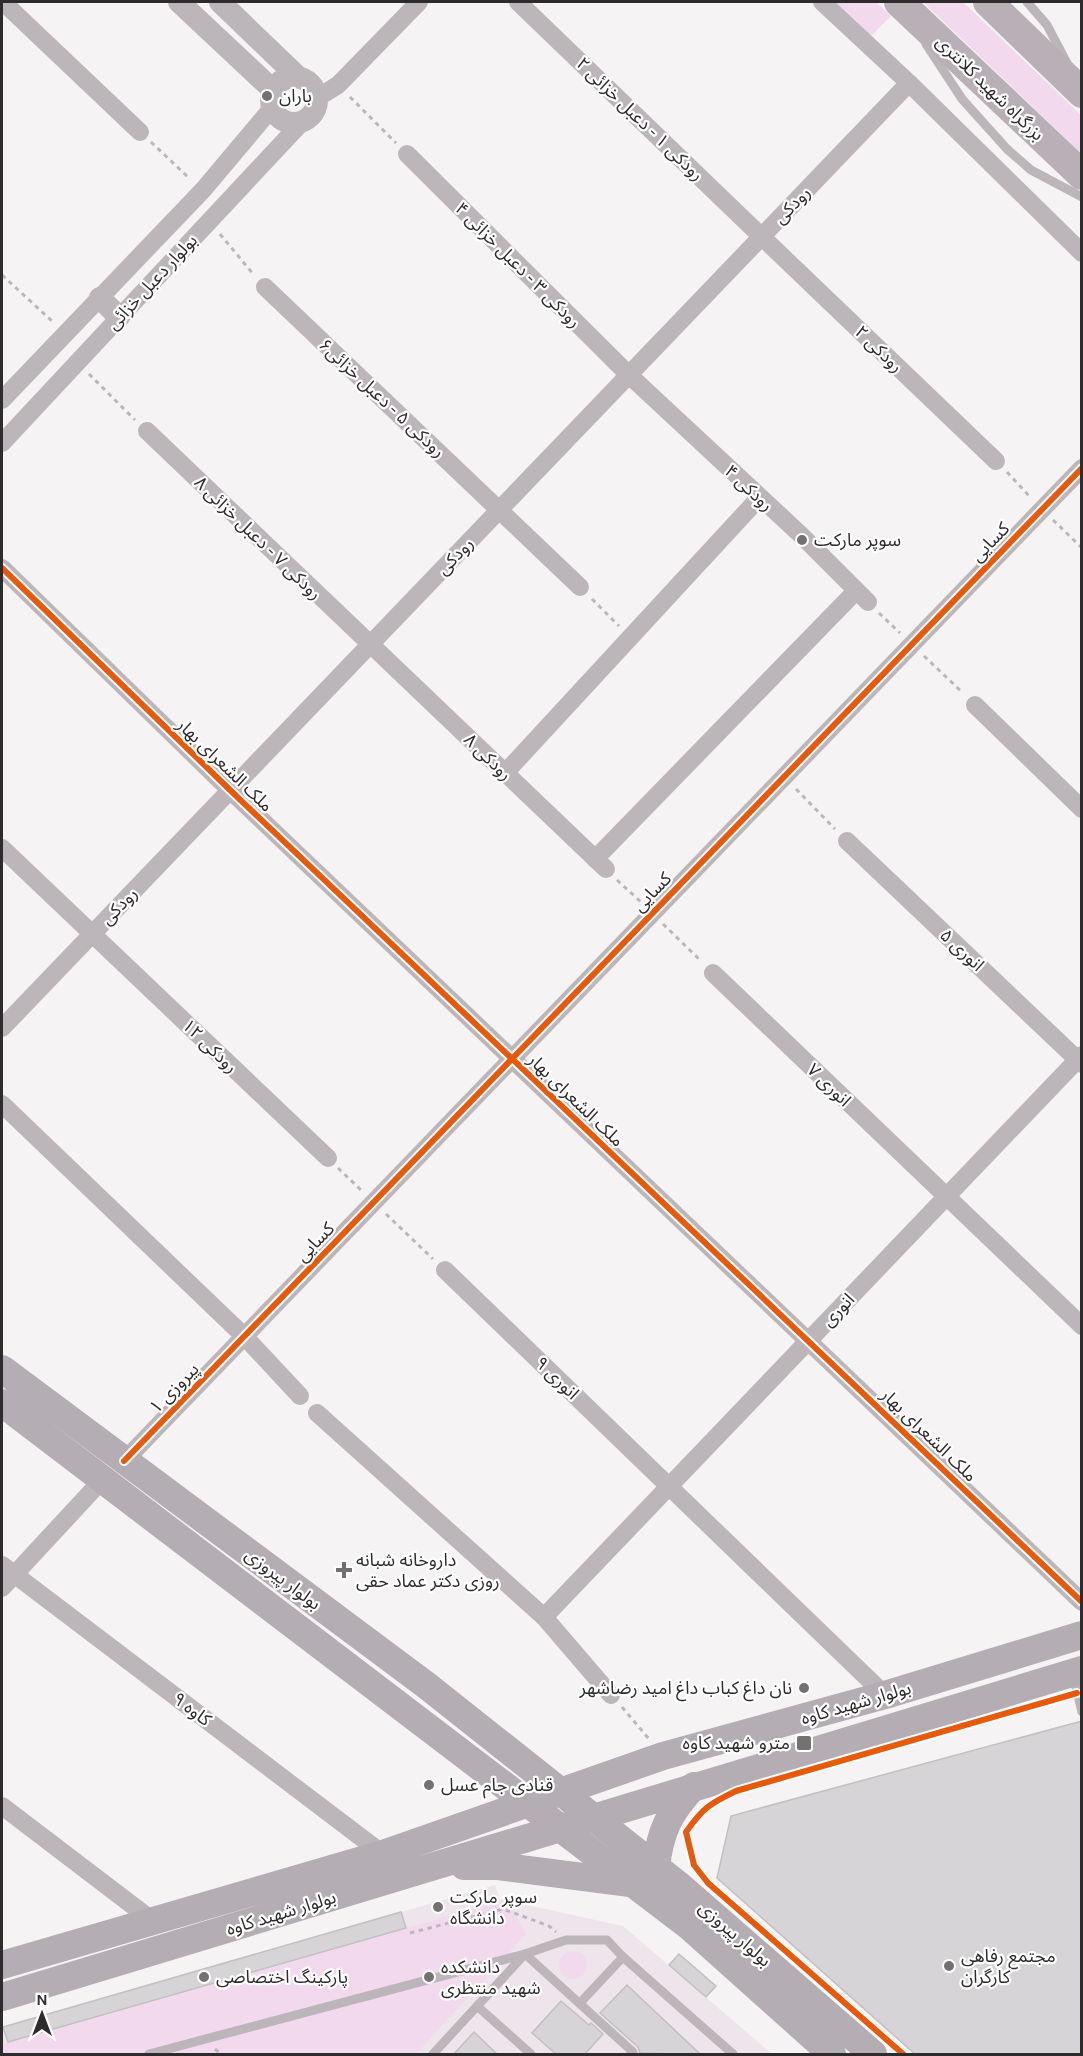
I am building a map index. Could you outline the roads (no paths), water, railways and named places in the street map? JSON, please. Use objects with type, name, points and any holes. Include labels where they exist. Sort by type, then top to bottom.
[{"type":"highway","points":[[988,2],[1082,91]]},
{"type":"highway","name":"بزرگراه شهید کلانتری","points":[[902,3],[1082,175]]},
{"type":"main road","name":"بولوار پیروزی","points":[[2,1369],[114,1470],[478,1766],[689,1926],[832,2055]]},
{"type":"main road","name":"بولوار پیروزی","points":[[2,1403],[114,1470],[426,1684],[681,1887],[873,2055]]},
{"type":"main road","name":"بولوار شهید کاوه","points":[[2,1965],[383,1854],[663,1756],[885,1695],[1082,1635]]},
{"type":"main road","name":"بولوار شهید کاوه","points":[[2,1997],[1077,1672]]},
{"type":"main road","points":[[471,1823],[483,1796],[483,1784],[478,1766]]},
{"type":"main road","points":[[656,1867],[659,1844],[666,1823],[678,1803],[694,1786]]},
{"type":"main road","points":[[435,1866],[498,1866],[633,1883]]},
{"type":"street","points":[[3,2],[140,132]]},
{"type":"street","points":[[179,2],[272,99]]},
{"type":"street","points":[[220,2],[298,77]]},
{"type":"street","points":[[317,98],[338,85],[419,2]]},
{"type":"street","name":"رودکی ۱ - دعبل خزائی ۲","points":[[518,2],[762,237]]},
{"type":"street","points":[[822,2],[909,83],[1082,253]]},
{"type":"street","points":[[298,77],[313,87],[317,104],[312,115],[302,122],[284,121],[274,113],[272,99],[280,81],[298,77]]},
{"type":"street","name":"رودکی","points":[[2,1028],[909,83]]},
{"type":"street","name":"بولوار دعبل خزائی","points":[[2,400],[203,190],[272,99]]},
{"type":"street","name":"بولوار دعبل خزائی","points":[[2,443],[302,122]]},
{"type":"street","name":"رودکی ۳ - دعبل خزائی ۴","points":[[407,154],[629,375]]},
{"type":"street","name":"رودکی ۲","points":[[762,237],[996,461]]},
{"type":"street","name":"رودکی ۵ - دعبل خزائی۶","points":[[265,287],[580,587]]},
{"type":"street","points":[[100,298],[119,317]]},
{"type":"street","name":"رودکی ۴","points":[[601,864],[862,596],[802,536],[629,375]]},
{"type":"street","name":"رودکی ۷ - دعبل خزائی ۸","points":[[147,431],[370,644]]},
{"type":"street","name":"کسایی","points":[[245,1337],[1082,468]]},
{"type":"street","points":[[505,773],[759,498]]},
{"type":"street","name":"ملک الشعرای بهار","points":[[2,568],[512,1060],[1082,1602]]},
{"type":"street","name":"رودکی ۸","points":[[370,644],[601,864]]},
{"type":"street","points":[[975,705],[1082,809]]},
{"type":"street","name":"انوری ۵","points":[[847,841],[1080,1060]]},
{"type":"street","name":"رودکی ۱۲","points":[[2,848],[328,1158]]},
{"type":"street","name":"انوری ۷","points":[[713,973],[1082,1326]]},
{"type":"street","name":"انوری","points":[[544,1617],[1080,1060]]},
{"type":"street","points":[[2,1104],[245,1337],[300,1396]]},
{"type":"street","name":"انوری ۹","points":[[445,1270],[885,1695]]},
{"type":"street","name":"پیروزی ۱","points":[[2,1588],[8,1570],[114,1470],[245,1337]]},
{"type":"street","points":[[317,1413],[544,1617],[611,1695]]},
{"type":"street","name":"کاوه ۹","points":[[8,1570],[383,1854]]},
{"type":"street","points":[[2,1806],[153,1921]]},
{"type":"lane","points":[[1027,2],[1047,25],[1082,91]]},
{"type":"lane","points":[[902,3],[962,99],[1007,149],[1031,170],[1082,197]]},
{"type":"lane","points":[[1077,1672],[1082,1712]]},
{"type":"lane","points":[[149,2055],[525,1954],[566,1940],[607,1940],[733,2055]]},
{"type":"lane","points":[[525,1954],[633,2052],[631,2055]]},
{"type":"lane","points":[[433,2055],[525,1954]]},
{"type":"lane","points":[[580,2003],[623,1957]]},
{"type":"lane","points":[[477,2006],[531,2055]]},
{"type":"place","name":"باران","points":[[267,96]]},
{"type":"place","name":"سوپر مارکت","points":[[802,540]]},
{"type":"place","name":"داروخانه شبانه روزی دکتر عماد حقی","points":[[344,1570]]},
{"type":"place","name":"نان داغ کباب داغ امید رضاشهر","points":[[804,1688]]},
{"type":"place","name":"مترو شهید کاوه","points":[[804,1743]]},
{"type":"place","name":"قنادی جام عسل","points":[[429,1785]]},
{"type":"place","name":"سوپر مارکت دانشگاه","points":[[438,1907]]},
{"type":"place","name":"مجتمع رفاهی کارگران","points":[[949,1966]]},
{"type":"place","name":"پارکینگ اختصاصی","points":[[204,1977]]},
{"type":"place","name":"دانشکده شهید منتظری","points":[[429,1977]]}]
